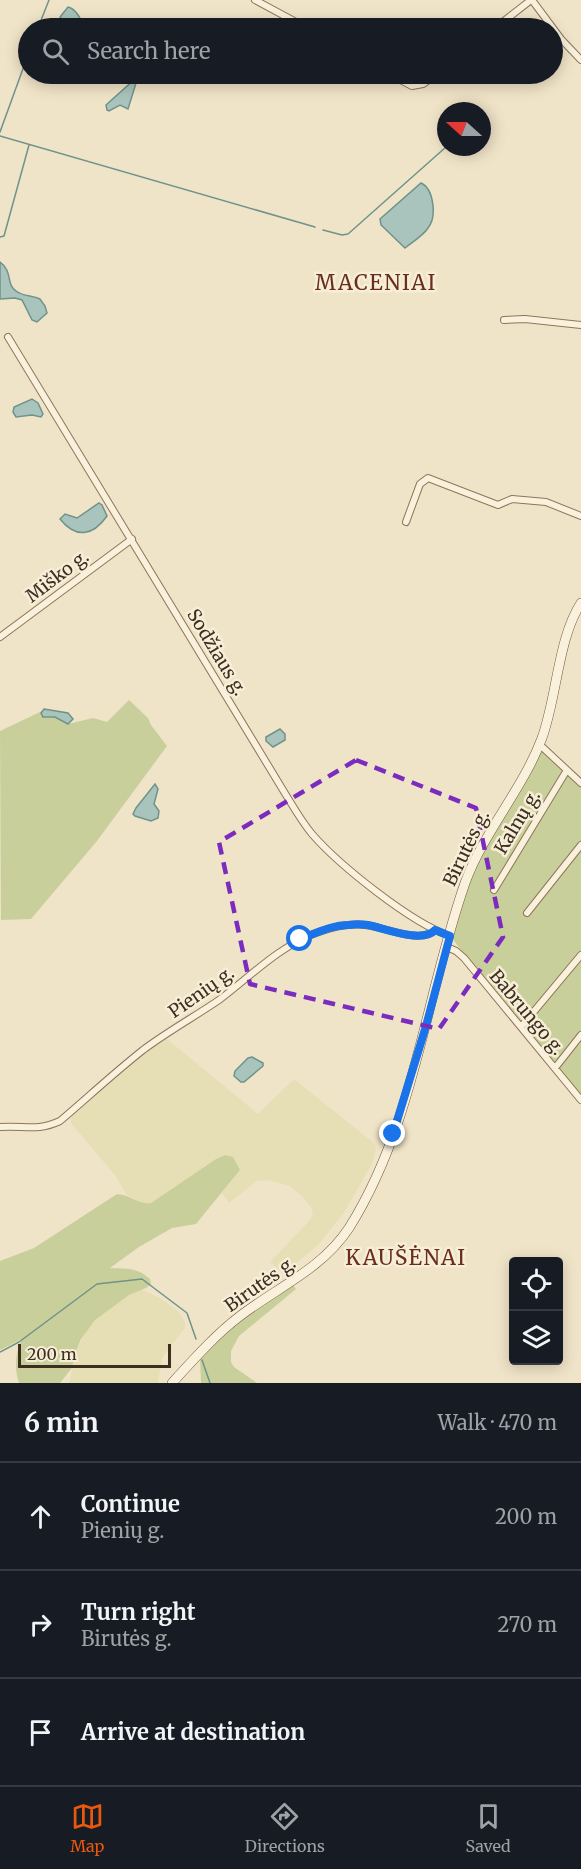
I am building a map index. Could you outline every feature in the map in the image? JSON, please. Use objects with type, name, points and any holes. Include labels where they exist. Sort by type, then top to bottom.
[{"type":"main road","name":"Birutės g.","points":[[172,1383],[231,1323],[331,1252],[349,1227],[373,1182],[393,1134],[423,1037],[462,892],[474,862],[539,744],[548,720],[568,630],[581,603]]},
{"type":"street","points":[[255,0],[288,18]]},
{"type":"street","points":[[508,18],[532,0],[545,18]]},
{"type":"street","points":[[563,41],[581,60]]},
{"type":"street","points":[[408,84],[412,86],[423,84]]},
{"type":"street","points":[[504,320],[581,325]]},
{"type":"street","name":"Sodžiaus g.","points":[[8,337],[310,832],[359,877],[435,930],[450,936]]},
{"type":"street","points":[[406,522],[420,484],[428,478],[498,505],[512,499],[546,502],[581,516]]},
{"type":"street","name":"Miško g.","points":[[0,637],[132,539]]},
{"type":"street","points":[[539,744],[581,783]]},
{"type":"street","name":"Kalnų g.","points":[[494,890],[567,770]]},
{"type":"street","points":[[527,913],[581,844]]},
{"type":"street","name":"Pienių g.","points":[[0,1127],[37,1128],[47,1127],[60,1121],[144,1050],[219,999],[275,955],[300,939],[331,927],[346,925],[366,925],[418,936],[430,935],[435,930]]},
{"type":"street","name":"Babrungo g.","points":[[447,947],[464,958],[581,1100]]},
{"type":"street","points":[[521,1027],[581,956]]},
{"type":"street","points":[[555,1068],[581,1035]]},
{"type":"highlighted area","points":[[356,760],[476,808],[503,937],[439,1029],[250,984],[219,842]]},
{"type":"shaded area","points":[[167,1039],[258,1114],[294,1079],[374,1143],[376,1149],[372,1164],[343,1214],[317,1246],[287,1271],[281,1272],[270,1262],[313,1214],[311,1207],[302,1196],[290,1186],[268,1180],[257,1181],[229,1203],[222,1193],[240,1170],[225,1155],[151,1203],[144,1204],[127,1195],[114,1174],[71,1123],[72,1116],[151,1048]]},
{"type":"shaded area","points":[[142,1290],[160,1298],[178,1311],[185,1322],[185,1328],[162,1358],[158,1383],[69,1383],[76,1351],[87,1329],[102,1313],[129,1295]]},
{"type":"green space","points":[[129,700],[148,718],[167,746],[97,841],[31,919],[1,920],[0,731],[42,711],[45,718],[55,717],[68,724],[93,718],[107,722]]},
{"type":"green space","points":[[541,750],[581,787],[581,1095],[452,938],[463,897],[475,868]]},
{"type":"green space","points":[[225,1155],[233,1157],[240,1170],[196,1224],[172,1228],[139,1247],[110,1268],[136,1271],[150,1279],[151,1284],[129,1295],[95,1320],[81,1339],[72,1368],[60,1383],[19,1383],[16,1361],[22,1339],[0,1350],[0,1261],[34,1248],[117,1194],[143,1203],[151,1203]]},
{"type":"green space","points":[[293,1285],[296,1289],[239,1336],[231,1351],[231,1362],[234,1367],[257,1383],[201,1383],[200,1358],[242,1320]]},
{"type":"water","points":[[68,7],[74,10],[80,18],[61,18]]},
{"type":"water","points":[[129,84],[136,84],[128,109],[120,105],[109,111],[106,105]]},
{"type":"water","points":[[421,183],[429,191],[433,204],[433,217],[426,231],[405,248],[381,225],[380,219]]},
{"type":"water","points":[[0,262],[7,269],[11,285],[16,291],[40,299],[45,306],[47,313],[37,322],[32,320],[22,300],[0,299]]},
{"type":"water","points":[[32,399],[38,403],[43,414],[41,417],[32,415],[16,417],[13,412],[14,407]]},
{"type":"water","points":[[99,503],[107,516],[102,523],[90,531],[72,530],[60,519],[65,514],[77,518]]},
{"type":"water","points":[[44,709],[68,713],[73,719],[68,724],[55,717],[43,717],[41,713]]},
{"type":"water","points":[[280,729],[285,734],[285,740],[273,747],[266,741],[266,737]]},
{"type":"water","points":[[155,784],[158,789],[154,804],[159,811],[158,818],[151,821],[135,816],[133,814],[136,808]]},
{"type":"water","points":[[252,1057],[263,1063],[263,1066],[241,1082],[234,1076],[235,1071]]},
{"type":"waterway","points":[[42,18],[49,0]]},
{"type":"waterway","points":[[0,132],[18,82]]},
{"type":"waterway","points":[[0,136],[315,227]]},
{"type":"waterway","points":[[0,237],[4,236],[29,145]]},
{"type":"waterway","points":[[323,230],[342,235],[348,234],[437,155]]},
{"type":"waterway","points":[[0,1352],[19,1342],[97,1284],[142,1279],[187,1313],[196,1339]]},
{"type":"waterway","points":[[202,1360],[210,1383]]},
{"type":"district","name":"MACENIAI","points":[[376,282]]},
{"type":"district","name":"KAUŠĖNAI","points":[[406,1257]]},
{"type":"route","points":[[300,939],[331,927],[346,925],[366,925],[418,936],[430,935],[435,930],[450,936],[408,1091],[393,1134]]}]
